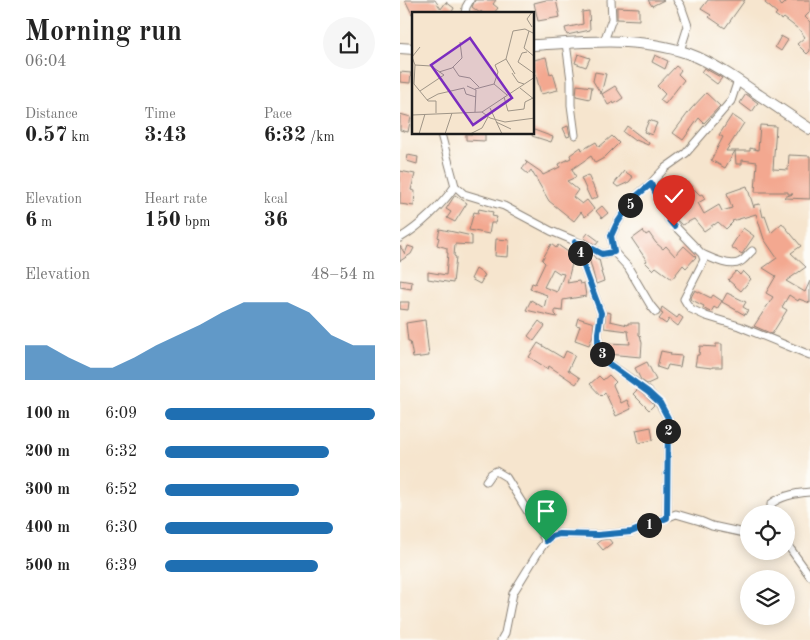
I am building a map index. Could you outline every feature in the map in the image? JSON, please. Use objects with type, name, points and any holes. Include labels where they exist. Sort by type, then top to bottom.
[{"type":"main road","points":[[535,45],[625,42],[659,46],[680,51],[713,65],[810,129]]},
{"type":"street","points":[[465,12],[470,0]]},
{"type":"street","points":[[604,42],[612,19],[611,0]]},
{"type":"street","points":[[677,0],[688,26],[680,51]]},
{"type":"street","points":[[566,43],[575,135]]},
{"type":"street","points":[[656,312],[628,267],[614,252],[611,236],[634,198],[651,184],[665,168],[686,153],[731,101],[738,80]]},
{"type":"street","points":[[441,135],[455,186],[464,194],[504,206],[551,231],[602,254],[614,252]]},
{"type":"street","points":[[651,184],[669,220],[702,254],[720,262],[736,264],[752,251]]},
{"type":"street","points":[[400,238],[448,198],[455,186]]},
{"type":"street","points":[[575,242],[601,313],[598,348],[605,361],[660,403],[668,418],[667,518]]},
{"type":"street","points":[[702,254],[704,260],[684,298],[691,309],[810,355]]},
{"type":"street","points":[[486,481],[496,471],[506,477],[546,541]]},
{"type":"street","points":[[771,505],[776,500],[810,492]]},
{"type":"street","points":[[501,640],[505,633],[513,593],[546,541],[552,536],[559,534],[598,535],[631,532],[676,514],[712,526],[740,532]]},
{"type":"street","points":[[795,556],[810,576]]},
{"type":"building","points":[[405,0],[435,0],[441,9],[446,2],[454,8],[452,12],[412,12],[412,14]]},
{"type":"building","points":[[475,0],[496,0],[493,4],[498,8],[495,12],[479,12],[472,7]]},
{"type":"building","points":[[556,0],[560,17],[538,21],[534,3]]},
{"type":"building","points":[[648,0],[664,0],[652,6]]},
{"type":"building","points":[[708,0],[745,0],[725,28],[709,17],[711,15],[701,9]]},
{"type":"building","points":[[767,0],[775,0],[782,6],[788,0],[810,0],[810,12],[805,17],[810,22],[810,51],[807,54],[797,44],[805,37],[802,32],[784,18],[782,20],[775,15],[777,13],[765,3]]},
{"type":"building","points":[[617,7],[639,8],[639,20],[617,19]]},
{"type":"building","points":[[589,11],[590,30],[567,35],[565,28],[583,24],[582,12]]},
{"type":"building","points":[[781,36],[788,40],[781,51],[775,47]]},
{"type":"building","points":[[578,54],[590,58],[586,67],[575,63]]},
{"type":"building","points":[[655,55],[668,61],[665,69],[652,62]]},
{"type":"building","points":[[546,57],[550,74],[553,73],[558,90],[541,94],[535,72],[535,60]]},
{"type":"building","points":[[676,66],[681,70],[678,74],[684,80],[665,104],[660,100],[665,94],[657,86]]},
{"type":"building","points":[[704,68],[722,78],[717,84],[701,72]]},
{"type":"building","points":[[400,72],[411,73],[410,83],[400,82]]},
{"type":"building","points":[[595,72],[606,74],[601,94],[593,81]]},
{"type":"building","points":[[577,85],[592,87],[590,99],[576,96]]},
{"type":"building","points":[[615,86],[623,98],[614,104],[613,102],[608,105],[602,94]]},
{"type":"building","points":[[706,93],[720,106],[704,123],[699,118],[683,140],[673,133]]},
{"type":"building","points":[[746,94],[758,103],[752,112],[740,103]]},
{"type":"building","points":[[400,114],[411,117],[408,132],[400,130]]},
{"type":"building","points":[[732,115],[744,123],[726,151],[735,151],[725,168],[711,160],[723,137],[719,135]]},
{"type":"building","points":[[649,120],[657,123],[652,135],[644,132]]},
{"type":"building","points":[[760,125],[776,126],[773,169],[788,170],[789,155],[810,156],[810,199],[785,198],[793,194],[788,194],[788,192],[755,192],[757,162],[742,160],[742,164],[736,164],[735,151],[750,151],[750,148],[758,150]]},
{"type":"building","points":[[568,126],[570,136],[567,137],[563,128]]},
{"type":"building","points":[[627,126],[649,143],[648,145],[635,141],[623,132]]},
{"type":"building","points":[[535,130],[553,137],[551,142],[532,136],[535,135]]},
{"type":"building","points":[[466,135],[485,135],[485,141],[466,140]]},
{"type":"building","points":[[612,136],[619,143],[604,158],[595,163],[591,156],[572,169],[576,177],[567,181],[578,190],[573,197],[582,204],[587,200],[594,209],[585,217],[581,212],[574,221],[549,201],[531,170],[528,174],[522,169],[527,163],[525,161],[543,175],[560,167],[559,164],[571,158],[570,155],[581,147],[582,150],[596,142],[599,147]]},
{"type":"building","points":[[408,155],[418,157],[417,164],[407,161]]},
{"type":"building","points":[[400,171],[415,174],[411,190],[415,191],[414,206],[400,204]]},
{"type":"building","points":[[624,171],[633,177],[629,182],[618,187],[614,184]]},
{"type":"building","points":[[588,175],[598,197],[591,200],[581,178]]},
{"type":"building","points":[[685,180],[700,195],[702,194],[705,199],[698,203],[704,214],[719,205],[722,211],[732,208],[727,193],[747,186],[754,208],[754,205],[760,204],[763,217],[765,216],[771,233],[782,223],[801,246],[791,253],[806,267],[786,281],[805,292],[810,281],[810,303],[799,299],[798,301],[789,295],[782,307],[787,310],[772,334],[754,326],[773,297],[766,293],[776,276],[763,268],[777,258],[764,239],[756,214],[732,221],[726,229],[718,222],[704,231],[694,219],[682,225],[673,217],[668,206],[688,194],[680,186]]},
{"type":"building","points":[[455,195],[467,203],[455,222],[447,218],[451,212],[446,209]]},
{"type":"building","points":[[602,206],[608,213],[602,218],[596,211]]},
{"type":"building","points":[[479,209],[493,212],[492,216],[497,217],[495,223],[491,223],[489,234],[469,230],[474,212],[478,213]]},
{"type":"building","points":[[743,228],[754,236],[742,254],[731,247]]},
{"type":"building","points":[[440,229],[472,236],[472,245],[455,244],[454,256],[456,257],[453,283],[428,279],[428,272],[446,275],[447,248],[437,245]]},
{"type":"building","points":[[643,231],[646,235],[649,233],[663,249],[666,246],[675,256],[684,246],[696,257],[686,268],[683,265],[672,279],[656,267],[653,270],[645,262],[647,261],[632,239]]},
{"type":"building","points":[[588,233],[599,241],[596,245],[584,238]]},
{"type":"building","points":[[496,239],[509,240],[508,257],[495,256]]},
{"type":"building","points":[[551,244],[556,248],[558,245],[574,256],[567,283],[579,281],[580,284],[584,283],[586,296],[563,300],[562,311],[555,310],[557,317],[526,310],[531,300],[544,308],[547,295],[530,289],[532,283],[535,284],[545,263],[542,260]],"holes":[[[553,269],[564,274],[557,292],[544,287]]]},
{"type":"building","points":[[400,246],[405,254],[408,246],[414,248],[411,254],[400,261]]},
{"type":"building","points":[[585,251],[599,259],[604,281],[596,284],[589,258],[587,259]]},
{"type":"building","points":[[476,269],[485,275],[480,284],[471,279]]},
{"type":"building","points":[[736,271],[740,275],[743,271],[751,279],[741,291],[728,280]]},
{"type":"building","points":[[400,280],[412,282],[411,289],[400,287]]},
{"type":"building","points":[[695,290],[711,298],[713,295],[722,301],[717,309],[714,307],[711,312],[708,311],[703,308],[704,306],[690,299]]},
{"type":"building","points":[[727,293],[746,302],[743,307],[748,310],[745,315],[722,302]]},
{"type":"building","points":[[400,302],[409,302],[408,310],[400,309]]},
{"type":"building","points":[[662,307],[677,318],[679,315],[683,318],[678,326],[669,319],[666,324],[659,319],[663,314],[661,313]]},
{"type":"building","points":[[606,312],[611,313],[610,321],[628,325],[628,323],[639,323],[639,335],[642,343],[641,357],[607,354],[607,343],[630,344],[628,331],[604,328]]},
{"type":"building","points":[[578,318],[594,323],[593,335],[589,345],[575,340],[580,326],[576,325]]},
{"type":"building","points":[[425,320],[429,356],[413,358],[410,341],[408,341],[406,323]]},
{"type":"building","points":[[539,321],[545,326],[534,341],[528,336]]},
{"type":"building","points":[[538,343],[563,358],[566,351],[575,355],[568,370],[580,378],[576,384],[549,366],[548,369],[529,357]]},
{"type":"building","points":[[716,344],[722,344],[722,367],[695,366],[700,346],[716,347]]},
{"type":"building","points":[[661,351],[671,353],[670,355],[682,356],[680,367],[668,365],[666,370],[657,367]]},
{"type":"building","points":[[647,362],[656,380],[647,384],[641,380],[635,368]]},
{"type":"building","points":[[609,375],[616,382],[613,385],[621,403],[627,400],[631,409],[616,416],[605,392],[601,396],[590,384],[599,376],[603,380]]},
{"type":"building","points":[[637,390],[654,405],[649,410],[633,394]]},
{"type":"building","points":[[651,427],[653,440],[639,443],[636,430]]},
{"type":"building","points":[[609,539],[612,543],[603,550],[597,543],[601,540]]},
{"type":"route","points":[[546,541],[552,536],[559,534],[598,535],[631,532],[667,518],[668,418],[660,403],[605,361],[598,348],[601,313],[575,242],[602,254],[614,252],[611,236],[616,225],[634,198],[651,184],[669,220],[674,226]]}]
